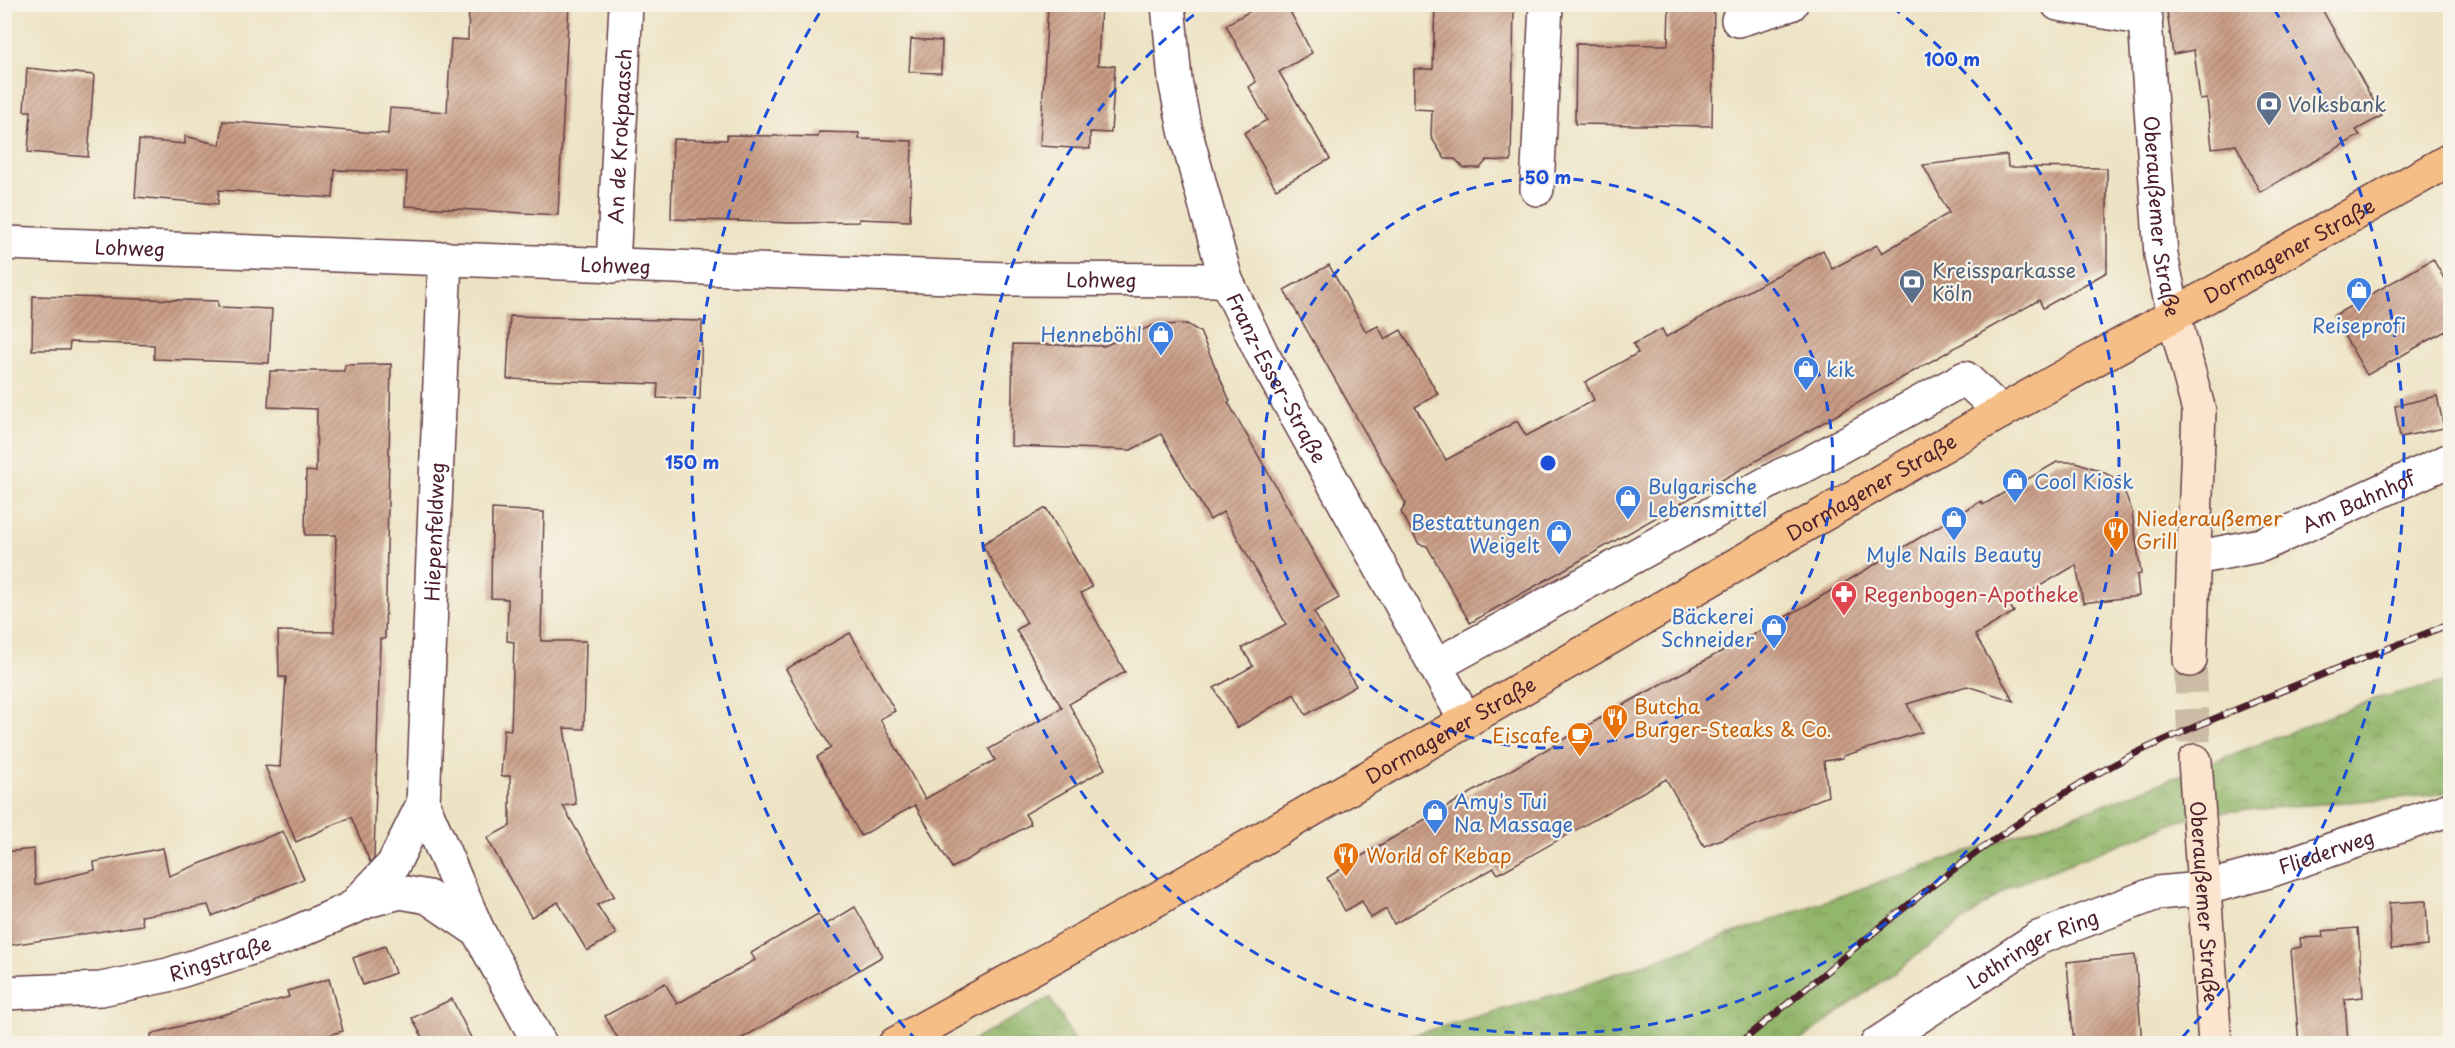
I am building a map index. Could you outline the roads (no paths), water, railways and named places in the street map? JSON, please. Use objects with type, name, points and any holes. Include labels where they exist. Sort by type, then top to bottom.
[{"type":"main road","name":"Dormagener Straße","points":[[895,1044],[1158,898],[1466,722],[2001,412],[2451,160]]},
{"type":"main road","name":"Oberaußemer Straße","points":[[2174,316],[2199,411],[2190,660]]},
{"type":"main road","name":"Oberaußemer Straße","points":[[2194,761],[2215,1044]]},
{"type":"street","name":"An de Krokpaasch","points":[[613,266],[626,4]]},
{"type":"street","name":"Franz-Esser-Straße","points":[[1168,4],[1175,80],[1185,130],[1226,280],[1262,354],[1466,722]]},
{"type":"street","points":[[1537,189],[1546,4]]},
{"type":"street","points":[[1738,20],[1791,4]]},
{"type":"street","name":"Oberaußemer Straße","points":[[2058,4],[2145,12],[2161,256],[2174,316]]},
{"type":"street","name":"Lohweg","points":[[4,243],[1007,279],[1226,280]]},
{"type":"street","name":"Hiepenfeldweg","points":[[423,804],[445,258]]},
{"type":"street","points":[[1435,666],[1782,475],[1808,464],[1965,378],[2001,412]]},
{"type":"street","name":"Am Bahnhof","points":[[2195,558],[2261,545],[2451,460]]},
{"type":"street","points":[[352,908],[393,866],[423,804]]},
{"type":"street","points":[[423,804],[478,931],[540,1044]]},
{"type":"street","name":"Fliederweg","points":[[2202,889],[2270,871],[2451,809]]},
{"type":"street","name":"Lothringer Ring","points":[[1877,1044],[2038,938],[2157,893],[2202,889]]},
{"type":"street","name":"Ringstraße","points":[[4,993],[101,989],[168,975],[288,936],[370,900],[400,892],[428,897],[478,931]]},
{"type":"tunnel","points":[[2190,660],[2195,761]]},
{"type":"railway","points":[[1739,1044],[1926,890],[2024,819],[2075,787],[2128,757],[2176,735],[2450,624]]},
{"type":"place","name":"Volksbank","points":[[2269,127]]},
{"type":"place","name":"Kreissparkasse Köln","points":[[1912,305]]},
{"type":"place","name":"Reiseprofi","points":[[2359,313]]},
{"type":"place","name":"Henneböhl","points":[[1161,357]]},
{"type":"place","name":"kik","points":[[1806,392]]},
{"type":"place","name":"Cool Kiosk","points":[[2015,504]]},
{"type":"place","name":"Bulgarische Lebensmittel","points":[[1628,521]]},
{"type":"place","name":"Myle Nails Beauty","points":[[1954,542]]},
{"type":"place","name":"Niederaußemer Grill","points":[[2116,553]]},
{"type":"place","name":"Bestattungen Weigelt","points":[[1559,556]]},
{"type":"place","name":"Regenbogen-Apotheke","points":[[1844,617]]},
{"type":"place","name":"Bäckerei Schneider","points":[[1774,650]]},
{"type":"place","name":"Butcha Burger-Steaks & Co.","points":[[1615,740]]},
{"type":"place","name":"Eiscafe","points":[[1580,758]]},
{"type":"place","name":"Amy's Tui Na Massage","points":[[1435,835]]},
{"type":"place","name":"World of Kebap","points":[[1346,878]]}]
